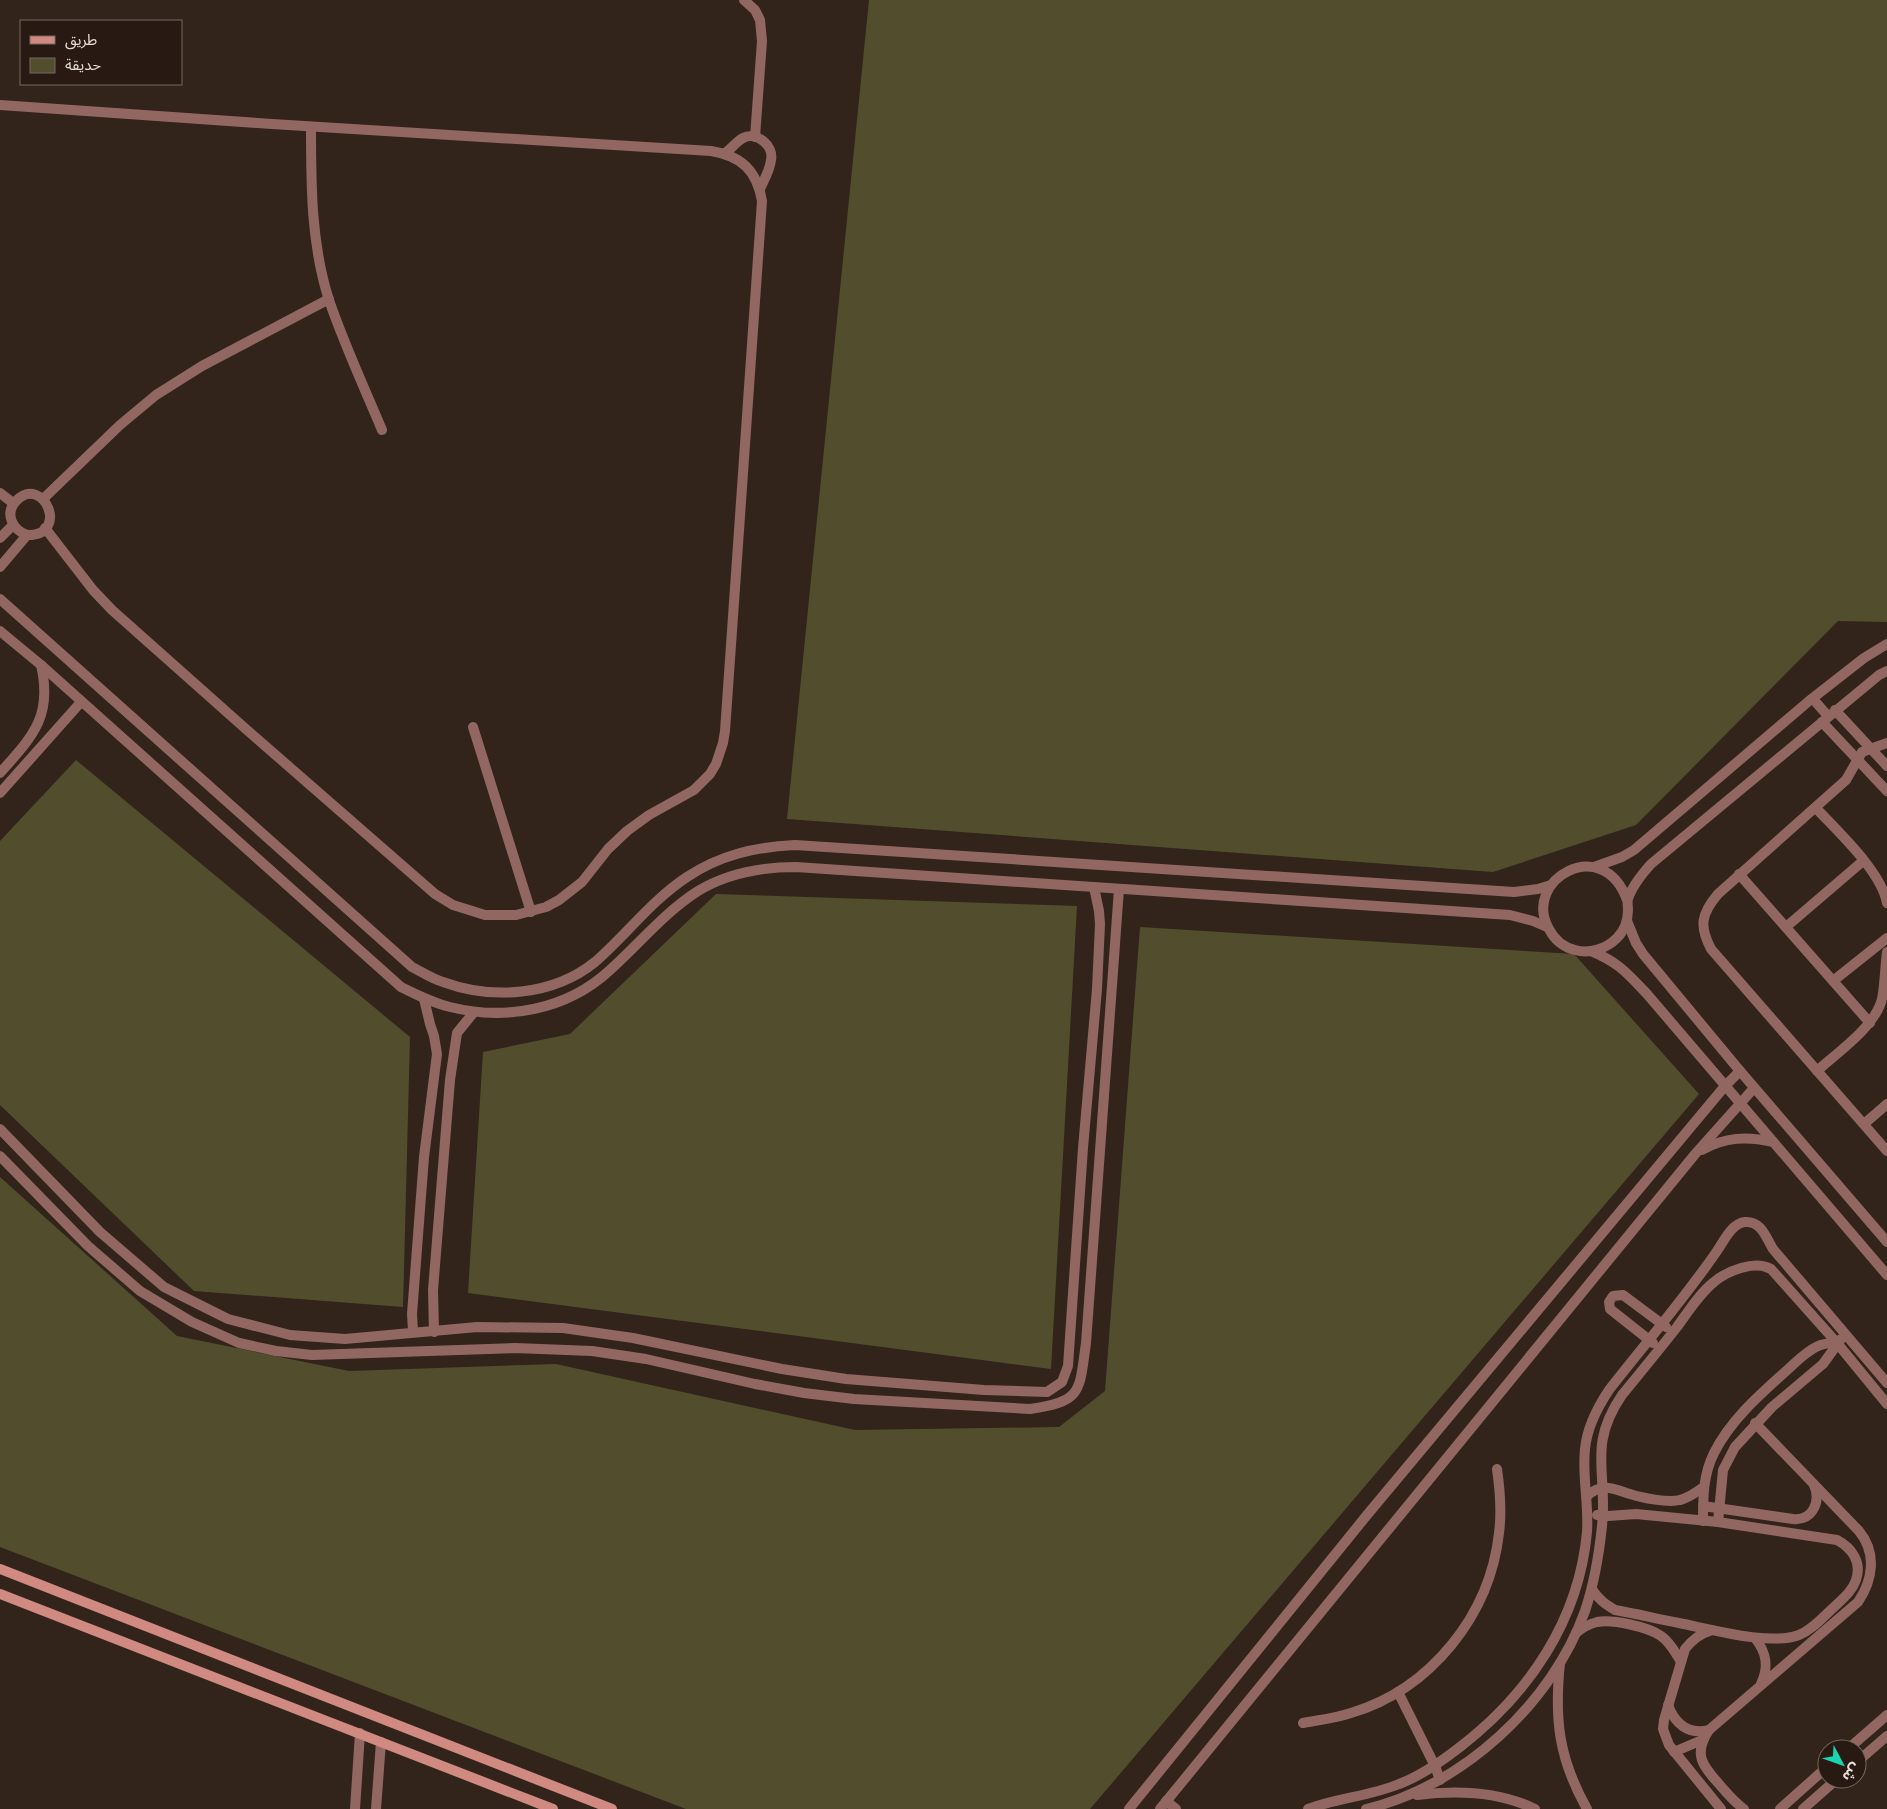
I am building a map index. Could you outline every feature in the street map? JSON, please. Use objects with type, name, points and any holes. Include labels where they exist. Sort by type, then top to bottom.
[{"type":"street","points":[[744,0],[756,10],[760,20],[762,41],[755,137]]},
{"type":"street","points":[[0,105],[311,127],[711,151],[725,153],[737,159],[755,177],[760,189],[761,214],[731,649],[725,732],[720,754],[710,774],[694,790],[649,815],[627,831],[608,850],[582,882],[559,900],[531,912],[501,916],[468,911],[453,905],[435,894],[112,610],[93,590],[45,528]]},
{"type":"street","points":[[311,127],[311,190],[314,224],[329,299],[350,357],[382,430]]},
{"type":"street","points":[[725,153],[743,138],[755,137],[766,143],[771,154],[771,161],[760,189]]},
{"type":"street","points":[[43,499],[120,426],[156,395],[202,366],[329,299]]},
{"type":"street","points":[[0,493],[14,503]]},
{"type":"street","points":[[28,495],[38,496],[43,499],[49,507],[51,516],[45,528],[37,534],[27,535],[16,530],[10,514],[14,503],[22,496],[28,495]]},
{"type":"street","points":[[0,538],[13,525]]},
{"type":"street","points":[[0,567],[27,535]]},
{"type":"street","points":[[0,599],[412,967],[442,982],[473,991],[515,992],[539,989],[570,978],[594,962],[663,896],[686,878],[738,853],[766,847],[795,845],[1514,892],[1538,890],[1551,885]]},
{"type":"street","points":[[0,631],[41,665],[401,987],[424,999],[474,1012],[509,1013],[544,1007],[576,995],[608,972],[677,906],[698,891],[721,880],[745,872],[771,867],[796,867],[1510,915],[1528,919],[1547,927]]},
{"type":"street","points":[[1594,867],[1616,879],[1623,889],[1627,900],[1626,920],[1617,938],[1600,949],[1591,951],[1575,950],[1560,943],[1552,936],[1544,916],[1543,905],[1546,895],[1551,885],[1559,876],[1570,870],[1594,867],[1622,857],[1634,850],[1813,699],[1864,658],[1887,644]]},
{"type":"street","points":[[0,773],[31,739],[39,721],[44,692],[41,665]]},
{"type":"street","points":[[1627,900],[1635,885],[1651,864],[1828,716],[1879,675],[1887,671]]},
{"type":"street","points":[[1813,699],[1828,716],[1857,760],[1887,791]]},
{"type":"street","points":[[0,793],[81,702]]},
{"type":"street","points":[[1828,716],[1871,748],[1887,766]]},
{"type":"street","points":[[474,727],[531,912]]},
{"type":"street","points":[[1887,743],[1862,752],[1853,771],[1846,780],[1739,874],[1708,906],[1703,920],[1704,935],[1710,949],[1887,1151]]},
{"type":"street","points":[[1816,808],[1876,877],[1886,896],[1887,903]]},
{"type":"street","points":[[1786,928],[1863,861]]},
{"type":"street","points":[[1739,874],[1870,1023]]},
{"type":"street","points":[[0,1130],[100,1232],[164,1287],[228,1319],[290,1335],[345,1338],[476,1327],[563,1328],[633,1338],[782,1369],[846,1379],[984,1390],[1047,1392],[1056,1387],[1066,1376],[1068,1366],[1082,1158],[1097,989],[1100,924],[1094,887]]},
{"type":"street","points":[[0,1156],[88,1246],[140,1291],[192,1322],[239,1343],[276,1351],[312,1355],[515,1348],[592,1351],[646,1359],[755,1384],[854,1399],[1030,1409],[1055,1405],[1070,1397],[1080,1383],[1086,1343],[1119,889]]},
{"type":"street","points":[[1626,920],[1643,954],[1754,1088],[1887,1242]]},
{"type":"street","points":[[1833,981],[1887,938]]},
{"type":"street","points":[[1591,951],[1609,959],[1623,969],[1887,1274]]},
{"type":"street","points":[[1817,1071],[1870,1023],[1882,998],[1887,952]]},
{"type":"street","points":[[413,1332],[412,1314],[424,1157],[437,1054],[424,999]]},
{"type":"street","points":[[434,1332],[433,1290],[450,1080],[457,1032],[474,1012]]},
{"type":"street","points":[[1129,1809],[1367,1514],[1725,1086],[1740,1071]]},
{"type":"street","points":[[1176,1809],[1163,1805],[1696,1153],[1754,1088]]},
{"type":"street","points":[[1864,1124],[1887,1104]]},
{"type":"street","points":[[1696,1153],[1710,1145],[1741,1137],[1773,1142]]},
{"type":"street","points":[[1308,1809],[1345,1798],[1383,1791],[1401,1784],[1434,1766],[1474,1736],[1509,1704],[1539,1667],[1562,1625],[1584,1557],[1588,1509],[1585,1449],[1589,1428],[1597,1408],[1736,1226],[1746,1222],[1757,1225],[1762,1229],[1773,1249],[1887,1383]]},
{"type":"street","points":[[1759,1265],[1773,1249]]},
{"type":"street","points":[[1366,1809],[1406,1796],[1440,1780],[1477,1755],[1506,1731],[1536,1697],[1561,1660],[1575,1634],[1592,1589],[1603,1516],[1600,1449],[1610,1412],[1699,1298],[1715,1281],[1733,1272],[1759,1265],[1771,1268],[1837,1343],[1887,1404]]},
{"type":"street","points":[[1660,1348],[1610,1309],[1611,1299],[1616,1295],[1623,1295],[1672,1333]]},
{"type":"street","points":[[1718,1522],[1722,1478],[1726,1462],[1735,1447],[1772,1407],[1823,1364],[1837,1343],[1846,1334]]},
{"type":"street","points":[[1703,1521],[1706,1476],[1721,1441],[1749,1405],[1806,1354],[1823,1344],[1837,1343]]},
{"type":"street","points":[[1744,1809],[1733,1800],[1706,1769],[1700,1754],[1702,1740],[1709,1730],[1858,1602],[1870,1579],[1872,1567],[1870,1554],[1863,1535],[1756,1423]]},
{"type":"street","points":[[1303,1723],[1352,1713],[1376,1704],[1398,1692],[1421,1675],[1447,1650],[1461,1633],[1482,1596],[1496,1555],[1499,1534],[1500,1490],[1497,1469]]},
{"type":"street","points":[[1703,1506],[1804,1519],[1812,1511],[1817,1497],[1812,1482]]},
{"type":"street","points":[[1587,1496],[1602,1487],[1609,1487],[1640,1496],[1673,1501],[1687,1497],[1704,1487]]},
{"type":"street","points":[[1588,1509],[1595,1514],[1603,1516],[1636,1514],[1718,1522],[1836,1540],[1846,1545],[1853,1553],[1857,1563],[1858,1574],[1849,1594],[1807,1631],[1794,1636],[1754,1638],[1615,1610],[1605,1605],[1592,1589]]},
{"type":"street","points":[[1791,1532],[1793,1519]]},
{"type":"street","points":[[0,1569],[612,1809]]},
{"type":"street","points":[[0,1594],[553,1809]]},
{"type":"street","points":[[1575,1634],[1589,1625],[1598,1622],[1618,1623],[1644,1628],[1662,1636],[1680,1660]]},
{"type":"street","points":[[1713,1630],[1702,1633],[1684,1649],[1663,1729],[1674,1752],[1721,1809]]},
{"type":"street","points":[[1807,1631],[1814,1640]]},
{"type":"street","points":[[1754,1638],[1761,1646],[1765,1655],[1766,1666],[1761,1685]]},
{"type":"street","points":[[1561,1660],[1557,1690],[1558,1722],[1562,1745],[1573,1782],[1587,1809]]},
{"type":"street","points":[[1398,1692],[1440,1780]]},
{"type":"street","points":[[1668,1705],[1674,1719],[1680,1725],[1694,1731],[1709,1730]]},
{"type":"street","points":[[1859,1739],[1887,1715]]},
{"type":"street","points":[[355,1809],[360,1733]]},
{"type":"street","points":[[1867,1753],[1887,1736]]},
{"type":"street","points":[[1674,1752],[1702,1740]]},
{"type":"street","points":[[376,1809],[381,1742]]},
{"type":"street","points":[[1780,1809],[1817,1776]]},
{"type":"street","points":[[1803,1809],[1826,1789]]},
{"type":"street","points":[[1406,1796],[1438,1792],[1471,1793],[1512,1800],[1534,1809]]},
{"type":"green space","points":[[869,0],[1887,0],[1887,622],[1838,621],[1636,825],[1493,872],[787,819]]},
{"type":"green space","points":[[76,760],[410,1037],[403,1307],[194,1291],[0,1105],[0,841]]},
{"type":"green space","points":[[716,894],[1077,906],[1051,1369],[468,1293],[483,1052],[570,1034]]},
{"type":"green space","points":[[1140,927],[1574,954],[1699,1094],[1090,1809],[686,1809],[0,1547],[0,1177],[177,1336],[349,1371],[556,1364],[855,1430],[1059,1427],[1105,1391]]}]
